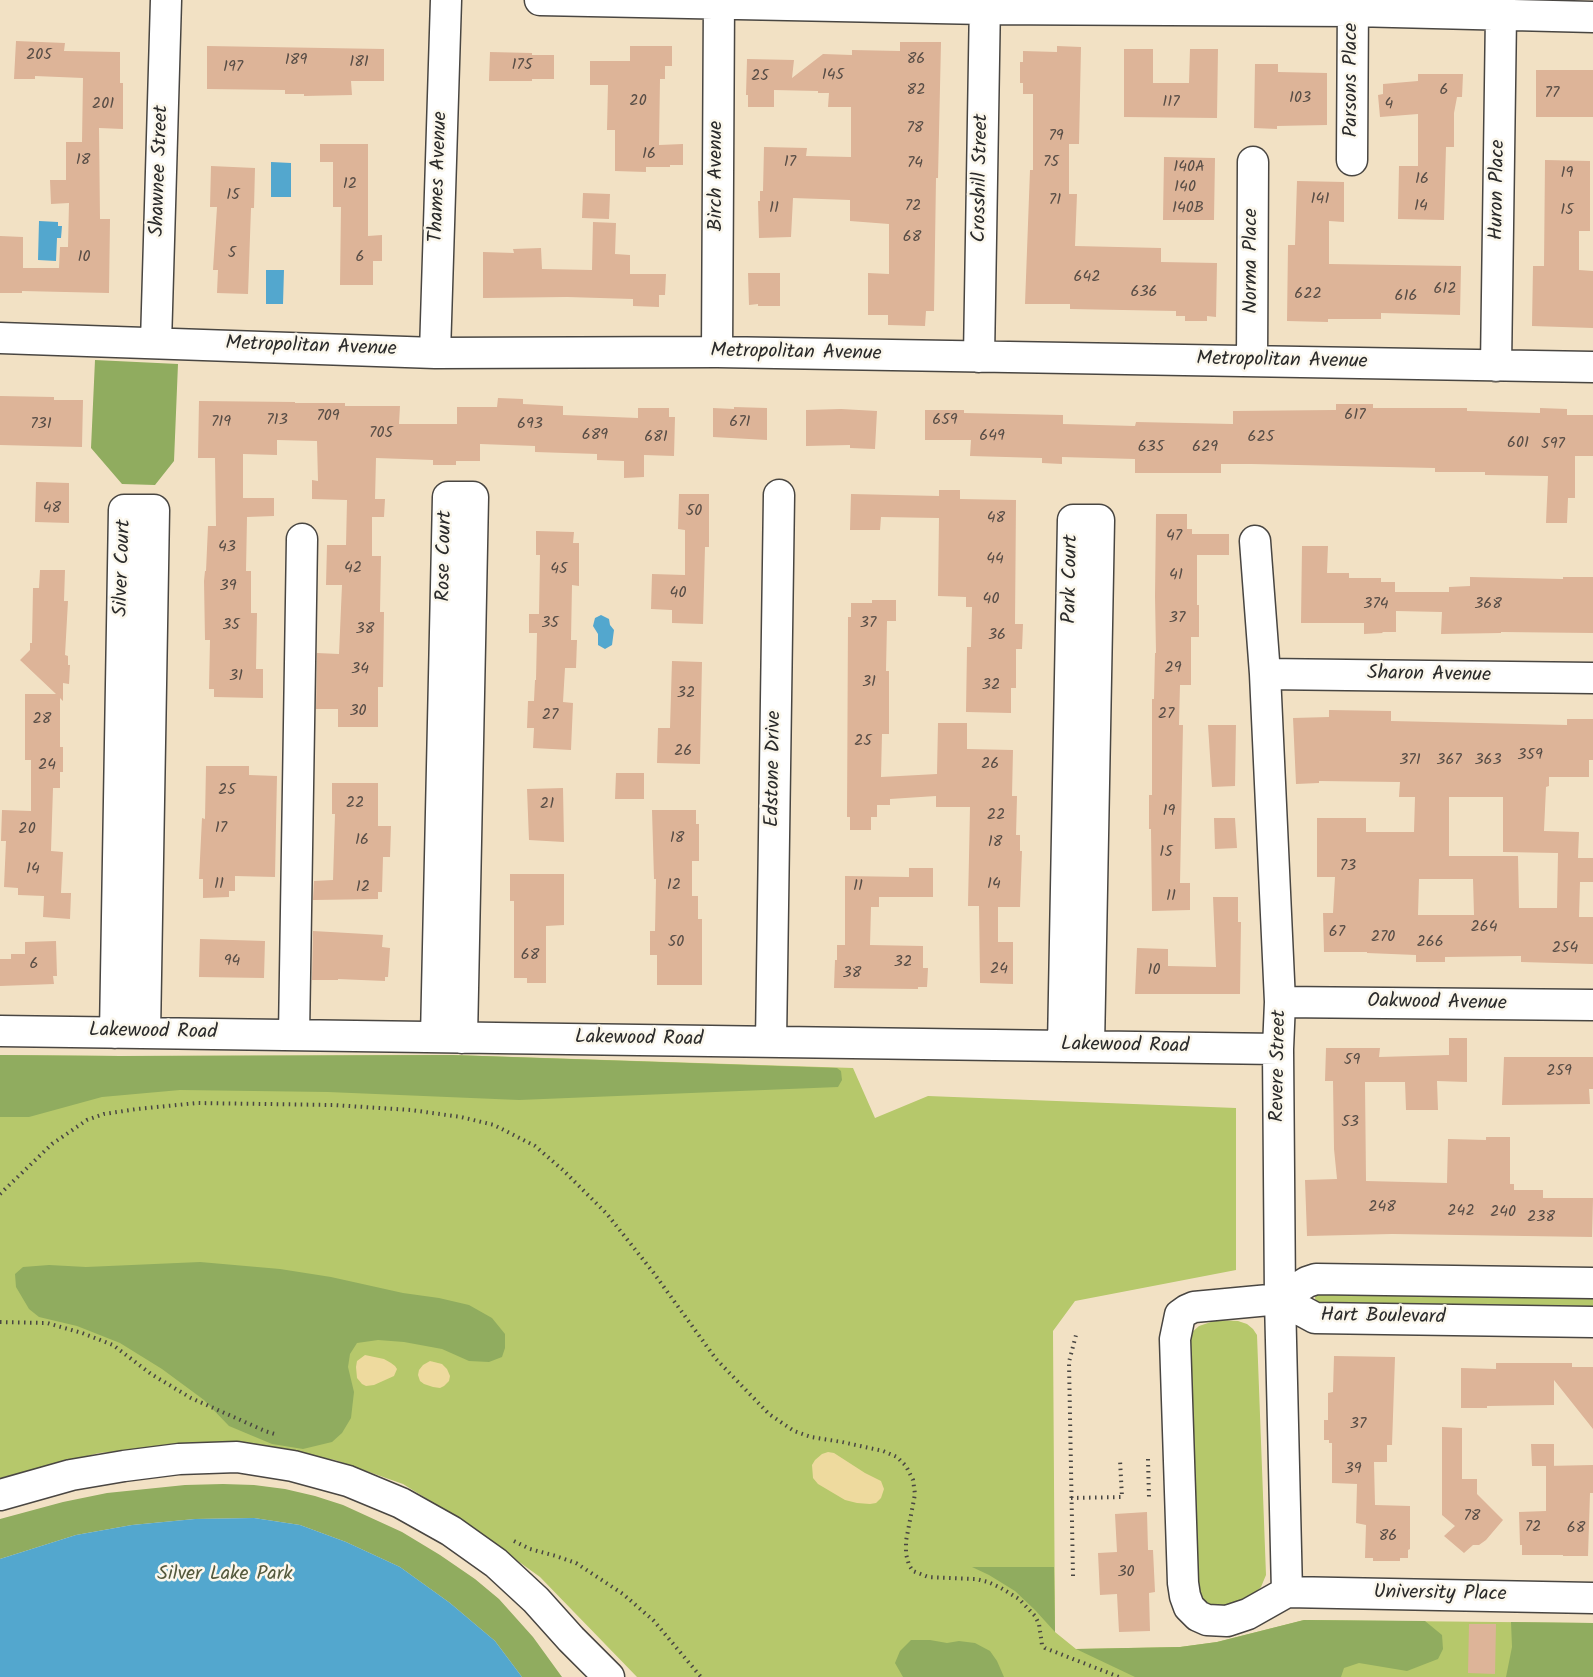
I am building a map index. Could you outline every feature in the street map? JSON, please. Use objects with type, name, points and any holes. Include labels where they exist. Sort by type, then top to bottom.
[{"type":"street","name":"Shawnee Street","points":[[156,343],[166,0]]},
{"type":"street","name":"Thames Avenue","points":[[435,353],[446,0]]},
{"type":"street","points":[[540,0],[1353,6],[1501,15],[1593,17]]},
{"type":"street","name":"Birch Avenue","points":[[717,352],[719,2]]},
{"type":"street","name":"Crosshill Street","points":[[979,357],[985,4]]},
{"type":"street","name":"Parsons Place","points":[[1352,160],[1353,6]]},
{"type":"street","name":"Huron Place","points":[[1496,366],[1501,15]]},
{"type":"street","name":"Norma Place","points":[[1252,361],[1253,162]]},
{"type":"street","name":"Metropolitan Avenue","points":[[0,338],[435,353],[717,352],[1593,367]]},
{"type":"street","name":"Edstone Drive","points":[[771,1042],[779,495]]},
{"type":"street","name":"Rose Court","points":[[449,1037],[455,748],[448,497],[473,497],[455,748]]},
{"type":"street","name":"Silver Court","points":[[115,1033],[124,510],[154,510],[145,1033]]},
{"type":"street","name":"Park Court","points":[[1076,1046],[1081,759],[1073,520],[1099,520],[1081,759]]},
{"type":"street","points":[[294,1035],[302,539]]},
{"type":"street","name":"Revere Street","points":[[1255,541],[1265,674],[1280,1002],[1278,1049],[1280,1299],[1287,1593]]},
{"type":"street","name":"Sharon Avenue","points":[[1265,674],[1593,678]]},
{"type":"street","points":[[120,740],[150,741]]},
{"type":"street","name":"Oakwood Avenue","points":[[1280,1002],[1593,1005]]},
{"type":"street","name":"Lakewood Road","points":[[0,1031],[1278,1049]]},
{"type":"street","name":"Hart Boulevard","points":[[1593,1283],[1316,1279],[1280,1299],[1315,1318],[1593,1322]]},
{"type":"street","points":[[1280,1299],[1194,1307],[1180,1315],[1175,1339],[1183,1583],[1189,1607],[1198,1616],[1208,1620],[1227,1621],[1248,1614],[1287,1593]]},
{"type":"street","points":[[0,1495],[71,1474],[179,1460],[237,1457],[293,1466],[348,1481],[402,1503],[451,1531],[496,1563],[536,1600],[571,1640],[609,1677]]},
{"type":"street","name":"University Place","points":[[1287,1593],[1593,1598]]},
{"type":"path","points":[[0,1194],[52,1144],[87,1120],[104,1114],[137,1109],[197,1103],[333,1105],[411,1110],[461,1117],[494,1125],[535,1146],[607,1214],[716,1359],[769,1414],[794,1431],[811,1437],[883,1451],[897,1457],[906,1466],[913,1480],[915,1494],[906,1541],[906,1554],[913,1571],[928,1577],[976,1579],[1001,1588],[1019,1599],[1035,1616],[1040,1624],[1041,1641],[1045,1648],[1119,1677]]},
{"type":"path","points":[[1073,1576],[1069,1362],[1076,1335]]},
{"type":"path","points":[[1148,1459],[1149,1498]]},
{"type":"path","points":[[1071,1498],[1122,1497],[1120,1460]]},
{"type":"green space","points":[[95,360],[178,364],[174,461],[155,485],[122,484],[91,448]]},
{"type":"green space","points":[[0,1055],[452,1055],[853,1068],[875,1118],[928,1096],[1236,1108],[1236,1270],[1075,1301],[1053,1331],[1055,1632],[1076,1649],[1180,1647],[1217,1642],[1304,1620],[1593,1623],[1593,1677],[637,1677],[540,1577],[461,1520],[403,1484],[335,1460],[262,1447],[184,1445],[99,1453],[0,1478]]},
{"type":"green space","points":[[0,1055],[452,1055],[837,1068],[841,1071],[842,1080],[838,1087],[519,1100],[328,1092],[180,1090],[102,1097],[29,1117],[0,1117]]},
{"type":"green space","points":[[200,1262],[280,1269],[331,1277],[469,1305],[492,1318],[505,1334],[505,1348],[502,1357],[489,1362],[469,1361],[442,1349],[404,1342],[378,1340],[357,1343],[350,1354],[348,1367],[354,1392],[351,1418],[342,1433],[332,1442],[303,1449],[272,1444],[229,1426],[204,1400],[162,1369],[120,1343],[77,1326],[39,1317],[29,1309],[16,1287],[15,1274],[23,1267]]},
{"type":"green space","points":[[1317,1293],[1593,1293],[1593,1312],[1316,1304]]},
{"type":"green space","points":[[1217,1320],[1247,1324],[1257,1335],[1266,1575],[1261,1587],[1253,1595],[1227,1608],[1212,1610],[1193,1595],[1189,1335],[1199,1326]]},
{"type":"green space","points":[[223,1484],[285,1489],[315,1496],[343,1505],[402,1532],[475,1579],[499,1599],[533,1637],[562,1677],[522,1677],[495,1641],[450,1603],[400,1567],[346,1542],[300,1525],[254,1518],[195,1519],[132,1525],[76,1535],[0,1559],[0,1519],[107,1493],[185,1485]]},
{"type":"green space","points":[[972,1567],[1054,1567],[1055,1632],[1015,1591]]},
{"type":"green space","points":[[1304,1620],[1425,1621],[1442,1635],[1443,1649],[1438,1659],[1407,1671],[1359,1663],[1344,1668],[1341,1677],[1135,1677],[1076,1649],[1180,1647],[1217,1642]]},
{"type":"green space","points":[[1511,1622],[1593,1623],[1593,1677],[1506,1677],[1512,1647]]},
{"type":"green space","points":[[911,1640],[975,1643],[990,1651],[1004,1677],[903,1677],[895,1663],[900,1651]]},
{"type":"sand","points":[[365,1355],[391,1363],[397,1369],[394,1376],[374,1385],[362,1384],[357,1378],[356,1367],[357,1361]]},
{"type":"sand","points":[[430,1361],[442,1364],[450,1376],[449,1381],[440,1388],[420,1381],[419,1370]]},
{"type":"sand","points":[[834,1453],[881,1481],[884,1489],[881,1498],[876,1503],[857,1503],[845,1500],[818,1484],[813,1478],[812,1465],[822,1454]]},
{"type":"water","points":[[271,162],[291,163],[291,197],[271,197]]},
{"type":"water","points":[[39,221],[58,222],[58,226],[62,226],[61,238],[57,238],[56,261],[38,260]]},
{"type":"water","points":[[266,270],[284,270],[283,304],[266,304]]},
{"type":"water","points":[[601,615],[609,619],[614,630],[612,645],[605,649],[598,645],[598,634],[593,626],[595,618]]},
{"type":"water","name":"Silver Lake Park","points":[[254,1518],[300,1525],[346,1542],[400,1567],[450,1603],[495,1641],[522,1677],[0,1677],[0,1559],[76,1535],[132,1525],[195,1519]]},
{"type":"building","points":[[16,41],[65,43],[64,51],[120,52],[123,129],[99,128],[100,219],[110,219],[109,293],[22,291],[22,293],[0,293],[0,236],[23,237],[23,268],[59,268],[60,247],[68,247],[69,203],[51,204],[50,180],[66,180],[66,142],[82,142],[83,78],[35,76],[35,79],[14,79]]},
{"type":"building","points":[[900,42],[941,42],[934,311],[926,311],[925,326],[888,325],[888,315],[868,315],[868,273],[889,274],[889,224],[850,221],[850,200],[793,198],[791,237],[759,238],[758,201],[760,201],[760,191],[763,191],[764,147],[807,148],[806,156],[851,157],[851,107],[828,107],[829,93],[818,93],[818,91],[774,90],[774,107],[748,107],[748,95],[746,95],[747,59],[794,60],[792,78],[823,54],[852,55],[852,50],[900,51]]},
{"type":"building","points":[[207,46],[384,49],[384,81],[351,81],[352,95],[304,96],[304,94],[285,94],[285,90],[207,89]]},
{"type":"building","points":[[630,46],[672,46],[672,66],[665,66],[665,79],[660,79],[659,145],[683,144],[683,165],[646,167],[646,172],[615,171],[615,130],[607,130],[608,85],[590,85],[590,61],[630,61]]},
{"type":"building","points":[[1057,46],[1081,47],[1079,144],[1069,144],[1069,194],[1077,194],[1075,246],[1161,248],[1161,262],[1217,263],[1216,317],[1207,316],[1207,321],[1185,321],[1185,316],[1176,316],[1176,311],[1070,309],[1070,304],[1025,304],[1030,170],[1033,170],[1033,94],[1023,94],[1023,83],[1020,83],[1020,62],[1023,62],[1023,51],[1057,52]]},
{"type":"building","points":[[1124,49],[1153,49],[1153,83],[1189,83],[1190,49],[1218,49],[1217,118],[1124,117]]},
{"type":"building","points":[[490,52],[554,55],[554,79],[489,81]]},
{"type":"building","points":[[1255,64],[1278,64],[1278,72],[1327,73],[1327,125],[1277,126],[1277,129],[1254,128]]},
{"type":"building","points":[[1536,70],[1593,70],[1593,117],[1536,117]]},
{"type":"building","points":[[1418,74],[1463,74],[1462,97],[1457,97],[1454,113],[1454,147],[1446,147],[1444,220],[1398,219],[1399,166],[1418,166],[1418,114],[1380,117],[1378,95],[1383,94],[1383,84],[1418,81]]},
{"type":"building","points":[[320,144],[368,144],[368,236],[382,235],[382,261],[373,261],[373,285],[340,285],[341,207],[333,207],[333,162],[320,162]]},
{"type":"building","points":[[1164,157],[1215,158],[1214,220],[1163,220]]},
{"type":"building","points":[[1545,160],[1590,161],[1590,231],[1579,231],[1579,270],[1593,271],[1593,328],[1532,326],[1533,266],[1544,266]]},
{"type":"building","points":[[211,166],[255,168],[248,294],[217,293],[218,270],[213,270],[217,207],[210,207]]},
{"type":"building","points":[[1297,181],[1344,182],[1344,222],[1329,221],[1329,264],[1461,266],[1460,315],[1381,313],[1381,319],[1328,319],[1328,322],[1287,321],[1288,245],[1295,245]]},
{"type":"building","points":[[583,193],[610,194],[609,219],[582,218]]},
{"type":"building","points":[[593,222],[616,223],[615,254],[630,255],[630,274],[666,274],[665,295],[659,295],[659,307],[633,306],[633,299],[483,298],[483,252],[514,253],[513,249],[541,248],[542,269],[592,270]]},
{"type":"building","points":[[748,273],[780,273],[780,306],[749,305]]},
{"type":"building","points":[[0,396],[83,400],[82,447],[0,445]]},
{"type":"building","points":[[498,398],[523,399],[523,404],[563,406],[563,415],[638,418],[638,408],[669,408],[669,417],[675,417],[674,456],[644,455],[644,477],[624,478],[624,461],[597,460],[597,454],[535,452],[535,446],[480,444],[480,461],[456,461],[456,465],[433,465],[433,460],[376,458],[375,499],[385,499],[384,517],[372,517],[372,556],[381,556],[380,612],[384,612],[383,687],[378,687],[378,727],[338,727],[338,709],[316,709],[317,653],[339,654],[342,585],[326,585],[327,545],[346,545],[347,500],[312,499],[312,480],[318,481],[317,441],[277,440],[277,455],[243,454],[243,498],[274,498],[274,516],[247,517],[246,571],[251,571],[251,613],[257,613],[256,669],[263,669],[263,698],[214,697],[214,689],[209,689],[210,640],[205,640],[204,581],[208,526],[216,526],[215,458],[198,458],[199,401],[400,406],[399,424],[457,424],[457,407],[497,407]]},
{"type":"building","points":[[1336,404],[1373,404],[1373,408],[1467,408],[1467,411],[1540,413],[1540,408],[1567,409],[1567,415],[1593,415],[1593,456],[1575,456],[1575,498],[1568,498],[1567,523],[1546,523],[1548,476],[1435,472],[1435,468],[1251,464],[1221,464],[1221,473],[1135,473],[1135,459],[1062,457],[1062,464],[1042,463],[1042,458],[970,456],[971,440],[925,440],[925,410],[1063,415],[1063,424],[1135,426],[1136,422],[1233,424],[1233,411],[1336,410]]},
{"type":"building","points":[[734,407],[767,408],[767,440],[713,437],[713,408],[734,409]]},
{"type":"building","points":[[806,410],[877,411],[875,449],[850,448],[850,445],[806,446]]},
{"type":"building","points":[[36,482],[69,483],[69,523],[35,522]]},
{"type":"building","points":[[939,490],[960,490],[960,499],[1016,500],[1015,624],[1023,624],[1022,649],[1016,649],[1016,688],[1011,688],[1011,713],[966,712],[967,647],[971,647],[972,607],[966,607],[966,597],[938,596],[939,518],[881,517],[880,530],[850,530],[851,494],[939,496]]},
{"type":"building","points":[[679,494],[709,494],[709,547],[705,547],[703,624],[672,623],[672,610],[651,609],[652,574],[685,575],[685,530],[678,529]]},
{"type":"building","points":[[1156,514],[1187,514],[1187,529],[1192,529],[1192,534],[1229,534],[1229,555],[1197,555],[1199,637],[1191,637],[1191,685],[1180,685],[1179,725],[1183,725],[1180,883],[1190,883],[1190,910],[1152,911],[1149,795],[1152,795],[1152,699],[1154,699],[1156,653]]},
{"type":"building","points":[[536,531],[574,532],[573,543],[579,543],[579,586],[572,585],[571,640],[577,640],[576,668],[565,668],[563,702],[573,703],[571,750],[533,748],[534,728],[527,728],[528,701],[534,701],[536,680],[537,633],[529,633],[529,614],[539,614],[540,555],[536,555]]},
{"type":"building","points":[[1302,546],[1328,546],[1327,573],[1349,573],[1349,578],[1381,578],[1381,582],[1395,582],[1395,592],[1449,592],[1449,587],[1470,586],[1470,577],[1563,579],[1563,577],[1593,577],[1593,633],[1441,634],[1442,612],[1396,611],[1396,632],[1364,634],[1364,623],[1301,623]]},
{"type":"building","points":[[40,570],[65,570],[64,601],[68,601],[65,655],[68,656],[68,665],[70,665],[69,684],[63,683],[63,701],[60,698],[60,747],[63,747],[63,772],[60,772],[60,788],[53,788],[51,851],[63,852],[61,893],[71,893],[70,919],[43,917],[44,896],[18,895],[18,888],[4,887],[6,841],[1,841],[2,810],[31,811],[31,760],[25,760],[25,694],[56,694],[20,660],[30,650],[30,643],[32,643],[33,588],[39,588]]},
{"type":"building","points":[[872,600],[896,600],[896,621],[887,621],[886,671],[889,671],[889,734],[882,734],[881,777],[937,774],[938,723],[967,723],[967,749],[1013,750],[1012,796],[1017,796],[1016,835],[1020,835],[1020,851],[1022,851],[1020,907],[998,907],[998,942],[1013,942],[1013,984],[980,983],[979,906],[968,906],[970,807],[936,807],[936,796],[890,799],[890,805],[877,805],[877,817],[871,817],[871,830],[850,830],[850,817],[847,817],[848,617],[851,617],[851,603],[872,603]]},
{"type":"building","points":[[672,661],[702,662],[700,764],[657,763],[658,728],[670,728]]},
{"type":"building","points":[[1329,710],[1391,711],[1391,721],[1567,725],[1567,719],[1593,719],[1593,760],[1589,760],[1589,777],[1549,777],[1549,786],[1546,787],[1544,831],[1579,832],[1578,858],[1593,858],[1593,882],[1580,882],[1579,917],[1593,917],[1593,964],[1521,962],[1521,956],[1445,957],[1445,962],[1416,962],[1416,955],[1324,952],[1323,913],[1333,913],[1335,877],[1317,877],[1317,818],[1366,818],[1366,832],[1414,832],[1415,797],[1399,797],[1400,782],[1319,781],[1319,783],[1296,784],[1293,718],[1329,717]],"holes":[[[1449,797],[1503,797],[1503,852],[1558,853],[1557,908],[1519,908],[1518,856],[1449,856]],[[1419,879],[1473,879],[1474,915],[1418,915]]]},
{"type":"building","points":[[1208,725],[1236,725],[1235,786],[1212,787]]},
{"type":"building","points":[[206,766],[249,766],[249,775],[277,776],[275,877],[235,876],[235,891],[229,891],[229,897],[203,898],[203,879],[199,879],[202,818],[205,819]]},
{"type":"building","points":[[616,773],[644,773],[644,799],[615,799]]},
{"type":"building","points":[[332,783],[378,783],[378,826],[391,826],[390,857],[383,857],[382,892],[378,892],[378,899],[313,900],[314,881],[333,880],[335,814],[332,814]]},
{"type":"building","points":[[563,788],[564,842],[529,840],[527,789]]},
{"type":"building","points":[[652,810],[696,810],[696,824],[699,824],[699,861],[692,861],[692,896],[698,896],[698,919],[702,919],[702,985],[657,985],[657,955],[650,955],[650,931],[655,931],[656,879],[654,879]]},
{"type":"building","points":[[1214,818],[1235,818],[1237,848],[1215,849]]},
{"type":"building","points":[[909,868],[933,868],[933,897],[879,897],[879,907],[871,907],[870,945],[923,946],[923,968],[928,968],[927,987],[918,987],[918,989],[834,988],[837,945],[845,945],[845,876],[909,877]]},
{"type":"building","points":[[510,874],[564,874],[564,925],[546,926],[546,983],[527,983],[527,978],[514,978],[514,901],[510,901]]},
{"type":"building","points":[[1213,897],[1238,897],[1238,922],[1241,922],[1240,994],[1135,994],[1137,948],[1168,949],[1168,966],[1216,967]]},
{"type":"building","points":[[313,931],[383,935],[382,947],[390,948],[388,977],[385,977],[385,981],[312,980]]},
{"type":"building","points":[[200,939],[265,941],[264,978],[199,977]]},
{"type":"building","points":[[56,941],[57,976],[53,976],[54,984],[0,986],[0,959],[11,959],[11,954],[25,954],[25,942]]},
{"type":"building","points":[[1449,1038],[1467,1038],[1467,1082],[1437,1081],[1438,1110],[1406,1110],[1405,1082],[1365,1082],[1366,1181],[1447,1183],[1448,1139],[1486,1140],[1486,1137],[1510,1137],[1510,1184],[1514,1184],[1514,1190],[1543,1190],[1543,1198],[1593,1198],[1592,1237],[1392,1234],[1307,1236],[1305,1180],[1337,1179],[1333,1081],[1325,1081],[1326,1048],[1380,1048],[1379,1057],[1449,1055]]},
{"type":"building","points":[[1504,1057],[1593,1057],[1593,1089],[1589,1089],[1590,1104],[1502,1105]]},
{"type":"building","points":[[1334,1356],[1395,1357],[1392,1445],[1387,1445],[1387,1462],[1374,1462],[1375,1505],[1410,1506],[1410,1549],[1408,1558],[1400,1558],[1400,1561],[1373,1561],[1373,1558],[1365,1558],[1366,1525],[1356,1523],[1357,1484],[1332,1483],[1332,1443],[1324,1440],[1324,1420],[1328,1420],[1328,1393],[1333,1392]]},
{"type":"building","points":[[1496,1363],[1572,1363],[1572,1367],[1593,1367],[1593,1429],[1554,1380],[1554,1405],[1461,1408],[1461,1368],[1496,1369]]},
{"type":"building","points":[[1442,1427],[1462,1428],[1462,1479],[1477,1479],[1477,1494],[1503,1520],[1486,1540],[1479,1545],[1473,1545],[1464,1553],[1444,1536],[1455,1526],[1442,1515]]},
{"type":"building","points":[[1531,1444],[1554,1444],[1554,1466],[1532,1466]]},
{"type":"building","points":[[1593,1465],[1588,1556],[1522,1555],[1519,1512],[1546,1511],[1546,1466]]},
{"type":"building","points":[[1147,1512],[1148,1550],[1153,1550],[1155,1592],[1149,1593],[1150,1631],[1119,1632],[1117,1594],[1100,1595],[1098,1553],[1117,1552],[1115,1514]]},
{"type":"building","points":[[1469,1624],[1496,1624],[1495,1674],[1468,1673]]}]
